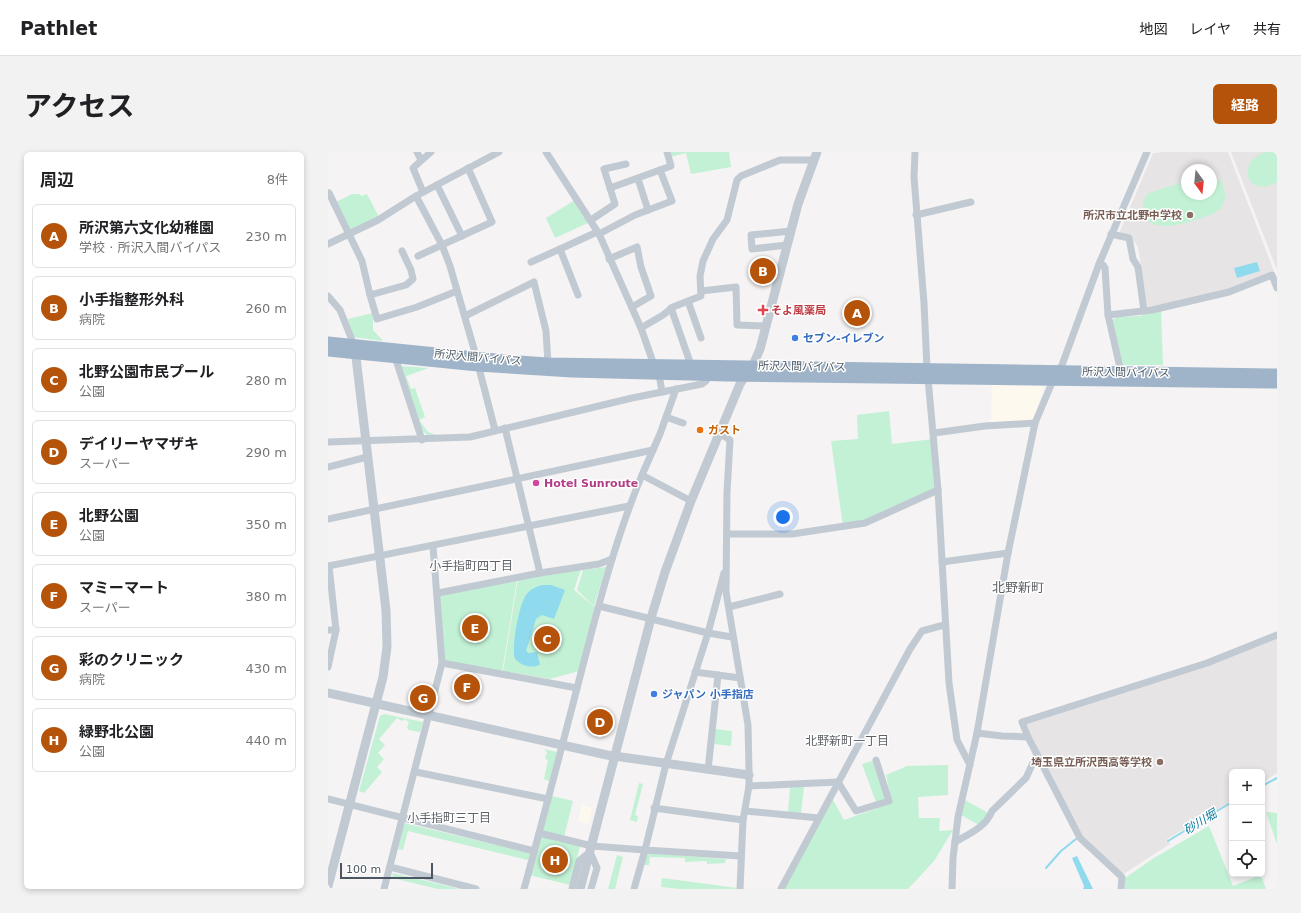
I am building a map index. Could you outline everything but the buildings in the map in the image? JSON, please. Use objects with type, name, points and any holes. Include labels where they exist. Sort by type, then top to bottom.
[{"type":"highway","name":"所沢入間バイパス","points":[[328,342],[395,357],[478,366],[572,372],[656,370],[690,365],[753,365],[928,374]]},
{"type":"highway","name":"所沢入間バイパス","points":[[328,351],[355,349],[746,376],[928,374],[1056,376],[1277,383]]},
{"type":"highway","name":"所沢入間バイパス","points":[[1056,376],[1121,372],[1277,374]]},
{"type":"street","points":[[417,152],[422,160]]},
{"type":"street","points":[[431,152],[413,168],[419,194],[442,245],[457,291],[475,357]]},
{"type":"street","points":[[328,244],[378,220],[419,194],[468,168],[488,154],[498,152]]},
{"type":"street","points":[[546,152],[598,233],[641,328],[662,392]]},
{"type":"street","points":[[610,188],[671,166],[667,152]]},
{"type":"street","points":[[915,152],[914,178],[916,215],[934,433],[942,562],[944,625],[949,683],[957,740],[970,765]]},
{"type":"street","points":[[952,889],[958,817],[977,733],[1008,553],[1035,423],[1056,376],[1111,234],[1147,152]]},
{"type":"street","points":[[580,889],[651,618],[667,565],[691,501],[740,384],[753,365],[767,326],[800,198],[816,156],[780,160],[741,176],[737,180],[727,220],[713,238],[703,261],[700,276],[701,296],[671,308],[641,328]]},
{"type":"street","points":[[591,220],[615,204],[604,169],[626,164]]},
{"type":"street","points":[[418,256],[492,222],[468,168]]},
{"type":"street","points":[[531,262],[635,215],[672,201],[660,170]]},
{"type":"street","points":[[638,179],[648,210]]},
{"type":"street","points":[[437,185],[462,236]]},
{"type":"street","points":[[329,193],[362,261],[377,319],[417,307],[457,291]]},
{"type":"street","points":[[916,215],[971,202]]},
{"type":"street","points":[[787,245],[752,249],[751,234],[791,231]]},
{"type":"street","points":[[1111,234],[1130,238],[1133,259],[1138,267],[1144,311]]},
{"type":"street","points":[[609,259],[637,247],[641,267],[652,296],[632,307]]},
{"type":"street","points":[[560,249],[578,295]]},
{"type":"street","points":[[370,295],[406,285],[413,279],[411,270],[402,251]]},
{"type":"street","points":[[1099,264],[1105,268],[1108,316],[1121,372]]},
{"type":"street","points":[[1108,316],[1144,311],[1229,292],[1272,275],[1277,288]]},
{"type":"street","points":[[464,316],[534,282],[546,331],[548,363]]},
{"type":"street","points":[[700,291],[736,287],[737,326],[767,326]]},
{"type":"street","points":[[328,296],[340,310],[355,349],[386,610],[387,647],[376,704],[328,886]]},
{"type":"street","points":[[688,301],[701,338]]},
{"type":"street","points":[[671,308],[690,365]]},
{"type":"street","points":[[395,357],[422,440]]},
{"type":"street","points":[[480,372],[495,430]]},
{"type":"street","points":[[328,442],[366,442],[470,437],[495,430],[702,384],[706,381]]},
{"type":"street","points":[[524,889],[561,745],[612,559],[629,506],[653,450],[676,389]]},
{"type":"street","points":[[666,417],[683,424]]},
{"type":"street","points":[[934,433],[985,426],[1035,423]]},
{"type":"street","points":[[505,428],[540,573]]},
{"type":"street","points":[[719,433],[730,440],[727,492],[726,592],[732,637],[748,726],[749,786],[742,820],[740,889]]},
{"type":"street","points":[[328,520],[653,450]]},
{"type":"street","points":[[328,467],[368,457]]},
{"type":"street","points":[[642,475],[691,501]]},
{"type":"street","points":[[727,534],[792,534],[865,523],[938,490]]},
{"type":"street","points":[[328,667],[336,630],[328,566],[629,506]]},
{"type":"street","points":[[384,889],[404,819],[442,663],[438,593],[433,546]]},
{"type":"street","points":[[942,562],[1008,553]]},
{"type":"street","points":[[438,593],[540,573],[599,564],[612,559]]},
{"type":"street","points":[[634,889],[666,764],[708,633],[727,561]]},
{"type":"street","points":[[729,607],[780,594]]},
{"type":"street","points":[[599,606],[708,633],[732,637]]},
{"type":"street","points":[[781,889],[918,637],[922,631],[944,625]]},
{"type":"street","points":[[328,630],[336,630]]},
{"type":"street","points":[[1121,889],[1122,877],[1080,838],[1028,737],[1022,722],[1207,663],[1277,635]]},
{"type":"street","points":[[442,663],[577,688]]},
{"type":"street","points":[[695,672],[740,678]]},
{"type":"street","points":[[708,770],[718,675]]},
{"type":"street","points":[[328,693],[615,756],[749,775]]},
{"type":"street","points":[[977,733],[1028,737]]},
{"type":"street","points":[[955,842],[979,828],[990,818],[992,811],[1026,778],[1037,754]]},
{"type":"street","points":[[838,782],[856,811],[889,801],[876,760]]},
{"type":"street","points":[[416,772],[548,799]]},
{"type":"street","points":[[749,786],[838,782]]},
{"type":"street","points":[[328,799],[534,851]]},
{"type":"street","points":[[654,808],[742,820]]},
{"type":"street","points":[[745,811],[819,818]]},
{"type":"street","points":[[539,833],[591,849],[645,850],[741,856]]},
{"type":"street","points":[[572,889],[579,861],[591,849]]},
{"type":"street","points":[[591,849],[597,868],[592,889]]},
{"type":"street","points":[[390,867],[476,889]]},
{"type":"shaded area","name":"所沢市立北野中学校","points":[[1228,152],[1274,271],[1272,278],[1154,309],[1147,306],[1138,247],[1134,241],[1118,236],[1153,153]]},
{"type":"shaded area","points":[[1231,152],[1277,152],[1277,270]]},
{"type":"shaded area","points":[[992,385],[1044,386],[1033,421],[991,423]]},
{"type":"shaded area","name":"埼玉県立所沢西高等学校","points":[[1277,637],[1277,773],[1265,781],[1265,769],[1229,769],[1229,803],[1167,839],[1170,844],[1125,873],[1122,873],[1083,839],[1037,751],[1026,722]]},
{"type":"shaded area","points":[[582,805],[592,808],[588,824],[578,821]]},
{"type":"green space","points":[[668,152],[729,152],[731,167],[691,174],[686,153],[670,157]]},
{"type":"green space","points":[[1264,152],[1277,152],[1277,182],[1263,187],[1256,185],[1249,180],[1248,170],[1252,160]]},
{"type":"green space","points":[[1217,179],[1222,182],[1226,197],[1221,208],[1215,213],[1176,225],[1165,226],[1156,225],[1148,221],[1144,213],[1144,200],[1149,193],[1181,183],[1181,200],[1217,200]]},
{"type":"green space","points":[[352,194],[359,194],[362,196],[367,194],[379,217],[351,232],[336,202]]},
{"type":"green space","points":[[575,200],[590,222],[555,238],[546,218]]},
{"type":"green space","points":[[1161,310],[1163,365],[1123,365],[1112,320],[1117,317],[1139,316]]},
{"type":"green space","points":[[373,313],[373,330],[383,341],[353,337],[348,319]]},
{"type":"green space","points":[[400,366],[429,368],[406,376],[411,389],[415,388],[425,417],[419,420],[428,432],[439,436],[428,436],[421,429]]},
{"type":"green space","points":[[889,411],[892,444],[933,439],[937,488],[865,523],[843,526],[831,441],[858,439],[857,415]]},
{"type":"green space","points":[[606,567],[594,606],[577,590],[583,570]]},
{"type":"green space","points":[[581,569],[574,590],[595,607],[579,671],[550,679],[503,671],[518,579]]},
{"type":"green space","points":[[517,580],[502,672],[444,662],[439,594]]},
{"type":"green space","points":[[384,714],[423,722],[420,732],[409,730],[407,727],[409,723],[405,719],[402,721],[397,718],[379,739],[385,745],[378,753],[384,759],[377,767],[382,772],[364,793],[359,791],[380,716]]},
{"type":"green space","points":[[715,729],[732,731],[731,746],[714,744]]},
{"type":"green space","points":[[544,749],[557,752],[549,781],[544,779],[548,760],[545,759],[547,752]]},
{"type":"green space","points":[[875,760],[887,799],[876,802],[862,764]]},
{"type":"green space","points":[[948,765],[948,795],[918,797],[919,818],[940,818],[939,831],[953,830],[934,861],[908,889],[783,889],[832,798],[844,820],[892,803],[886,775],[907,766]]},
{"type":"green space","points":[[639,783],[643,784],[635,815],[638,816],[637,822],[630,820]]},
{"type":"green space","points":[[790,787],[804,787],[801,813],[788,812]]},
{"type":"green space","points":[[552,796],[573,801],[564,837],[543,831]]},
{"type":"green space","points":[[963,799],[990,814],[979,825],[961,815]]},
{"type":"green space","points":[[1266,812],[1277,813],[1277,844]]},
{"type":"green space","points":[[404,823],[530,853],[528,860],[408,831],[403,850],[398,849]]},
{"type":"green space","points":[[1209,826],[1233,886],[1256,877],[1262,877],[1266,889],[1125,889],[1125,878],[1154,858]]},
{"type":"green space","points":[[540,835],[580,846],[570,885],[529,875]]},
{"type":"green space","points":[[646,853],[726,859],[725,863],[707,864],[707,861],[685,862],[685,858],[650,857],[649,865],[643,865]]},
{"type":"green space","points":[[617,855],[623,857],[615,889],[608,889]]},
{"type":"green space","points":[[393,873],[460,889],[438,889],[392,878]]},
{"type":"green space","points":[[662,878],[737,889],[680,889],[661,887]]},
{"type":"water","points":[[1257,262],[1260,271],[1237,278],[1234,268]]},
{"type":"water","points":[[551,585],[565,590],[554,619],[542,615],[536,619],[526,651],[529,653],[537,652],[540,665],[527,666],[521,664],[515,659],[514,645],[516,626],[523,600],[526,595],[535,587]]},
{"type":"water","points":[[1077,856],[1093,889],[1083,889],[1084,886],[1072,858]]},
{"type":"waterway","name":"砂川堀","points":[[1265,784],[1277,778]]},
{"type":"waterway","name":"砂川堀","points":[[1168,841],[1229,804]]},
{"type":"waterway","name":"砂川堀","points":[[1046,868],[1061,851],[1076,839]]},
{"type":"place","name":"所沢市立北野中学校","points":[[1190,215]]},
{"type":"place","name":"小手指整形外科","points":[[763,271]]},
{"type":"place","name":"そよ風薬局","points":[[763,310]]},
{"type":"place","name":"所沢第六文化幼稚園","points":[[857,313]]},
{"type":"place","name":"セブン-イレブン","points":[[795,338]]},
{"type":"place","name":"ガスト","points":[[700,430]]},
{"type":"place","name":"Hotel Sunroute","points":[[536,483]]},
{"type":"place","name":"北野公園","points":[[475,628]]},
{"type":"place","name":"北野公園市民プール","points":[[547,639]]},
{"type":"place","name":"マミーマート","points":[[467,687]]},
{"type":"place","name":"ジャパン 小手指店","points":[[654,694]]},
{"type":"place","name":"彩のクリニック","points":[[423,698]]},
{"type":"place","name":"デイリーヤマザキ","points":[[600,722]]},
{"type":"place","name":"埼玉県立所沢西高等学校","points":[[1160,762]]},
{"type":"place","name":"緑野北公園","points":[[555,860]]},
{"type":"district","name":"小手指町四丁目","points":[[471,566]]},
{"type":"district","name":"北野新町","points":[[1018,587]]},
{"type":"district","name":"北野新町一丁目","points":[[847,741]]},
{"type":"district","name":"小手指町三丁目","points":[[449,818]]}]
